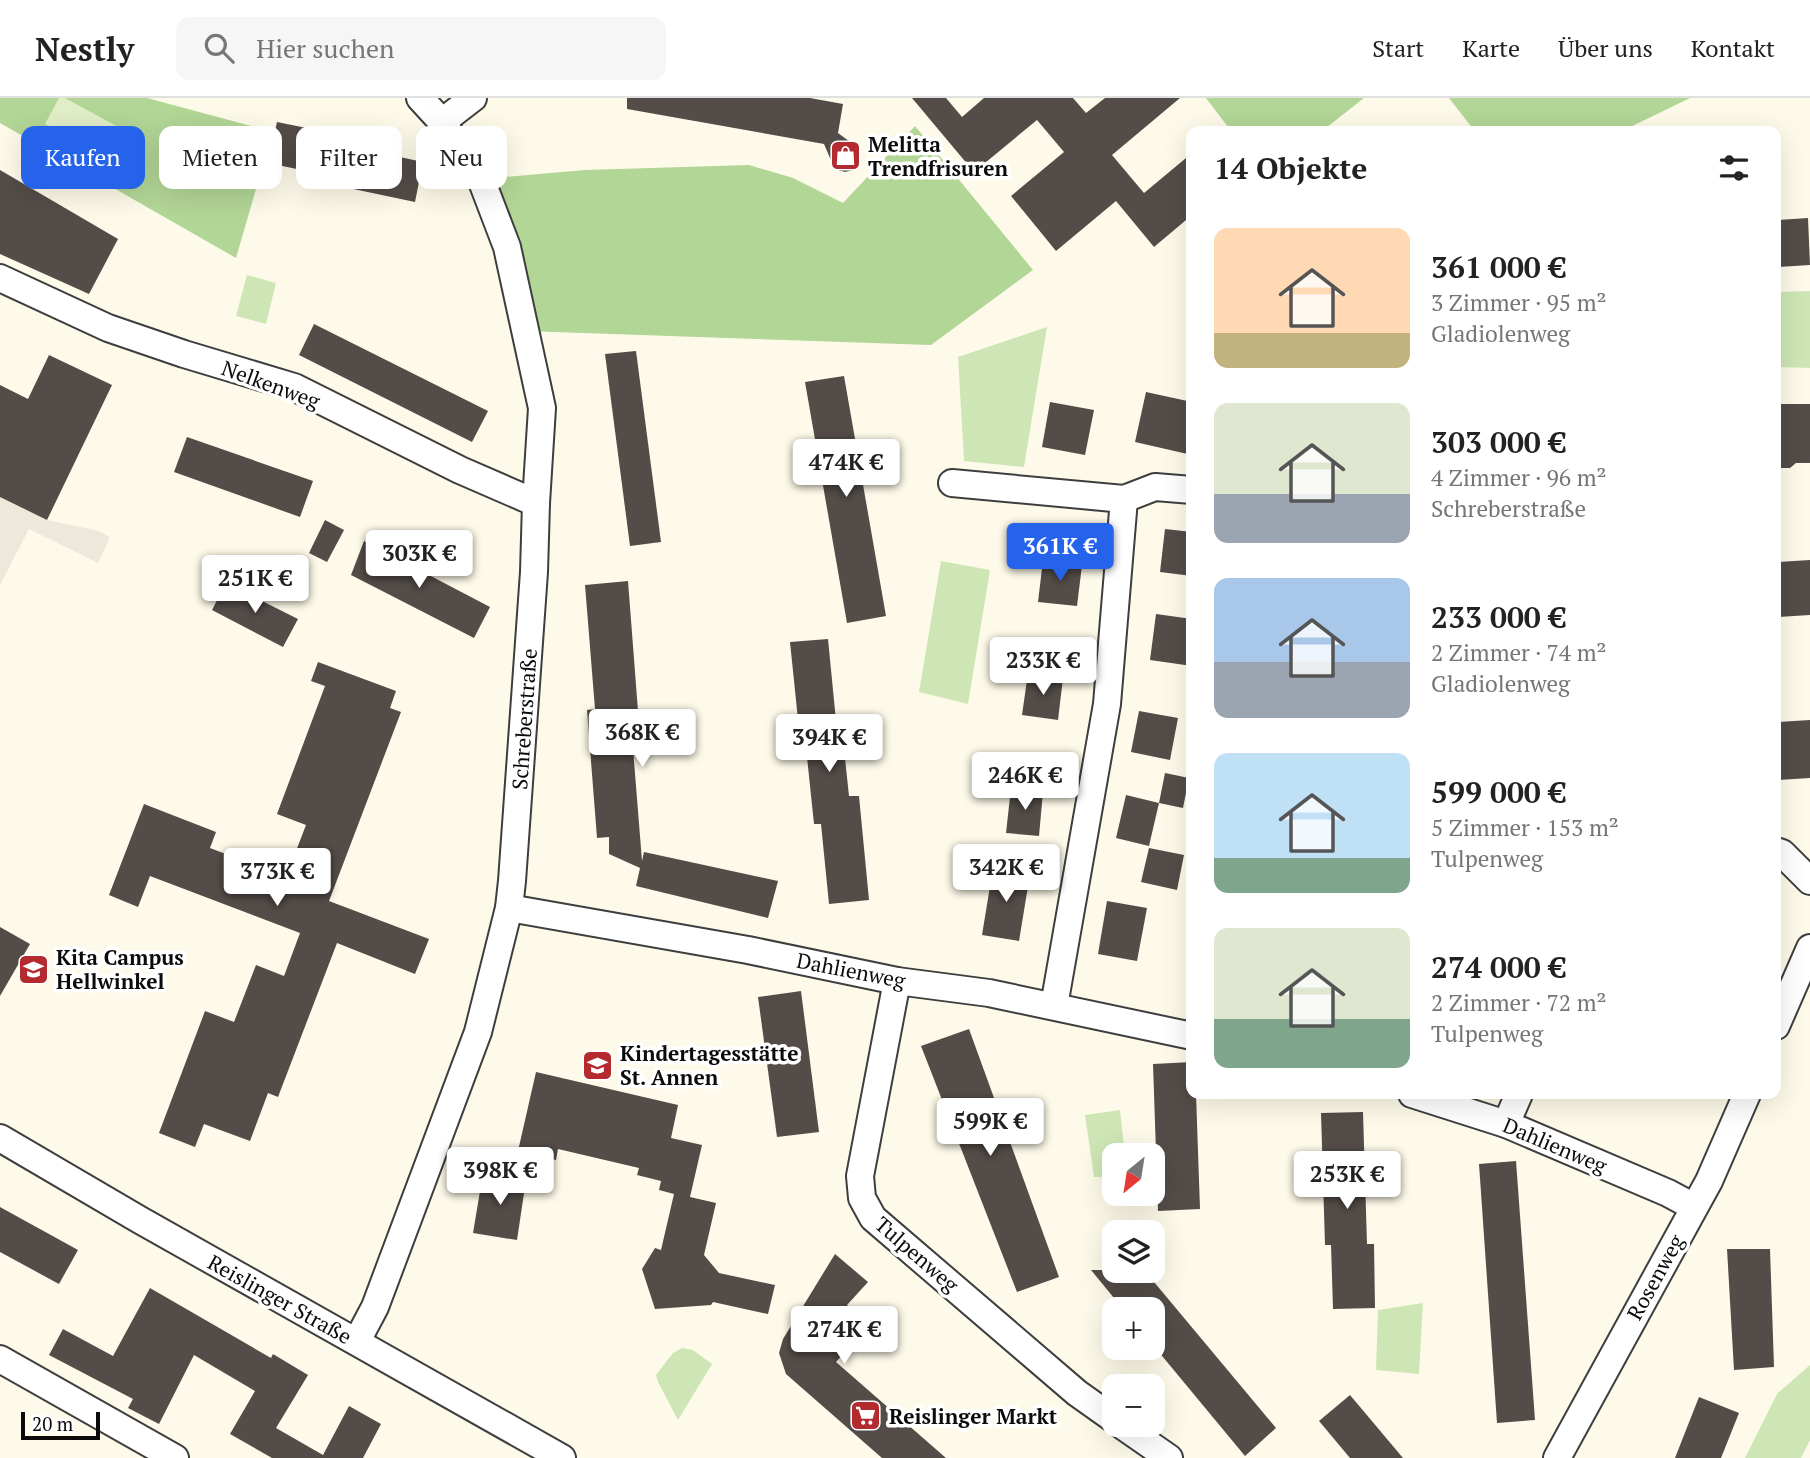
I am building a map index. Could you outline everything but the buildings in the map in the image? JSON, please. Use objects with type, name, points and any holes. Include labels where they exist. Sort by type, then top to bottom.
[{"type":"street","name":"Schreberstraße","points":[[357,1342],[374,1307],[478,1032],[509,908],[534,572],[542,408],[507,247],[481,179],[442,122],[420,98]]},
{"type":"street","points":[[442,122],[473,98]]},
{"type":"street","name":"Nelkenweg","points":[[0,278],[108,328],[294,387],[460,470],[536,503]]},
{"type":"street","points":[[951,483],[1124,499],[1155,487],[1186,490]]},
{"type":"street","points":[[1054,1006],[1107,704],[1124,499]]},
{"type":"street","points":[[1781,853],[1810,881]]},
{"type":"street","name":"Dahlienweg","points":[[509,908],[748,950],[897,981],[989,993],[1186,1035]]},
{"type":"street","points":[[1781,1015],[1810,948]]},
{"type":"street","name":"Tulpenweg","points":[[897,981],[860,1176],[862,1198],[873,1218],[1077,1393],[1102,1411]]},
{"type":"street","name":"Dahlienweg","points":[[1428,1099],[1506,1124],[1668,1193],[1693,1207]]},
{"type":"street","points":[[1506,1124],[1517,1099]]},
{"type":"street","name":"Rosenweg","points":[[1557,1458],[1709,1181],[1745,1099]]},
{"type":"street","name":"Reislinger Straße","points":[[0,1138],[562,1458]]},
{"type":"street","points":[[0,1359],[175,1458]]},
{"type":"street","points":[[1139,1437],[1169,1458]]},
{"type":"green space","points":[[0,98],[147,98],[252,126],[159,126],[159,189],[256,189],[236,258],[115,189],[145,189],[145,126],[21,126],[21,135],[0,123]]},
{"type":"green space","points":[[59,98],[65,98],[116,126],[49,126],[45,124]]},
{"type":"green space","points":[[1206,98],[1364,98],[1328,126],[1227,126]]},
{"type":"green space","points":[[1449,98],[1690,98],[1632,126],[1471,126]]},
{"type":"green space","points":[[915,126],[1033,270],[931,345],[525,331],[484,189],[507,189],[507,177],[585,170],[749,165],[793,178],[843,203]]},
{"type":"green space","points":[[247,275],[276,283],[266,324],[236,316]]},
{"type":"green space","points":[[1810,291],[1810,368],[1781,367],[1781,292]]},
{"type":"green space","points":[[1047,327],[1024,467],[964,461],[958,357]]},
{"type":"green space","points":[[941,561],[990,570],[968,704],[919,692]]},
{"type":"green space","points":[[1120,1110],[1124,1143],[1102,1143],[1102,1177],[1094,1177],[1085,1115]]},
{"type":"green space","points":[[1423,1303],[1419,1374],[1376,1370],[1378,1310]]},
{"type":"green space","points":[[682,1348],[693,1350],[712,1364],[678,1420],[656,1375],[673,1353]]},
{"type":"green space","points":[[1810,1365],[1810,1440],[1801,1458],[1745,1458],[1777,1394]]},
{"type":"shaded area","points":[[0,497],[47,520],[99,531],[110,537],[98,563],[29,529],[0,585]]},
{"type":"place","name":"Melitta Trendfrisuren","points":[[845,156]]},
{"type":"place","name":"Kita Campus Hellwinkel","points":[[33,969]]},
{"type":"place","name":"Kindertagesstätte St. Annen","points":[[597,1065]]},
{"type":"place","name":"Reislinger Markt","points":[[866,1416]]}]
